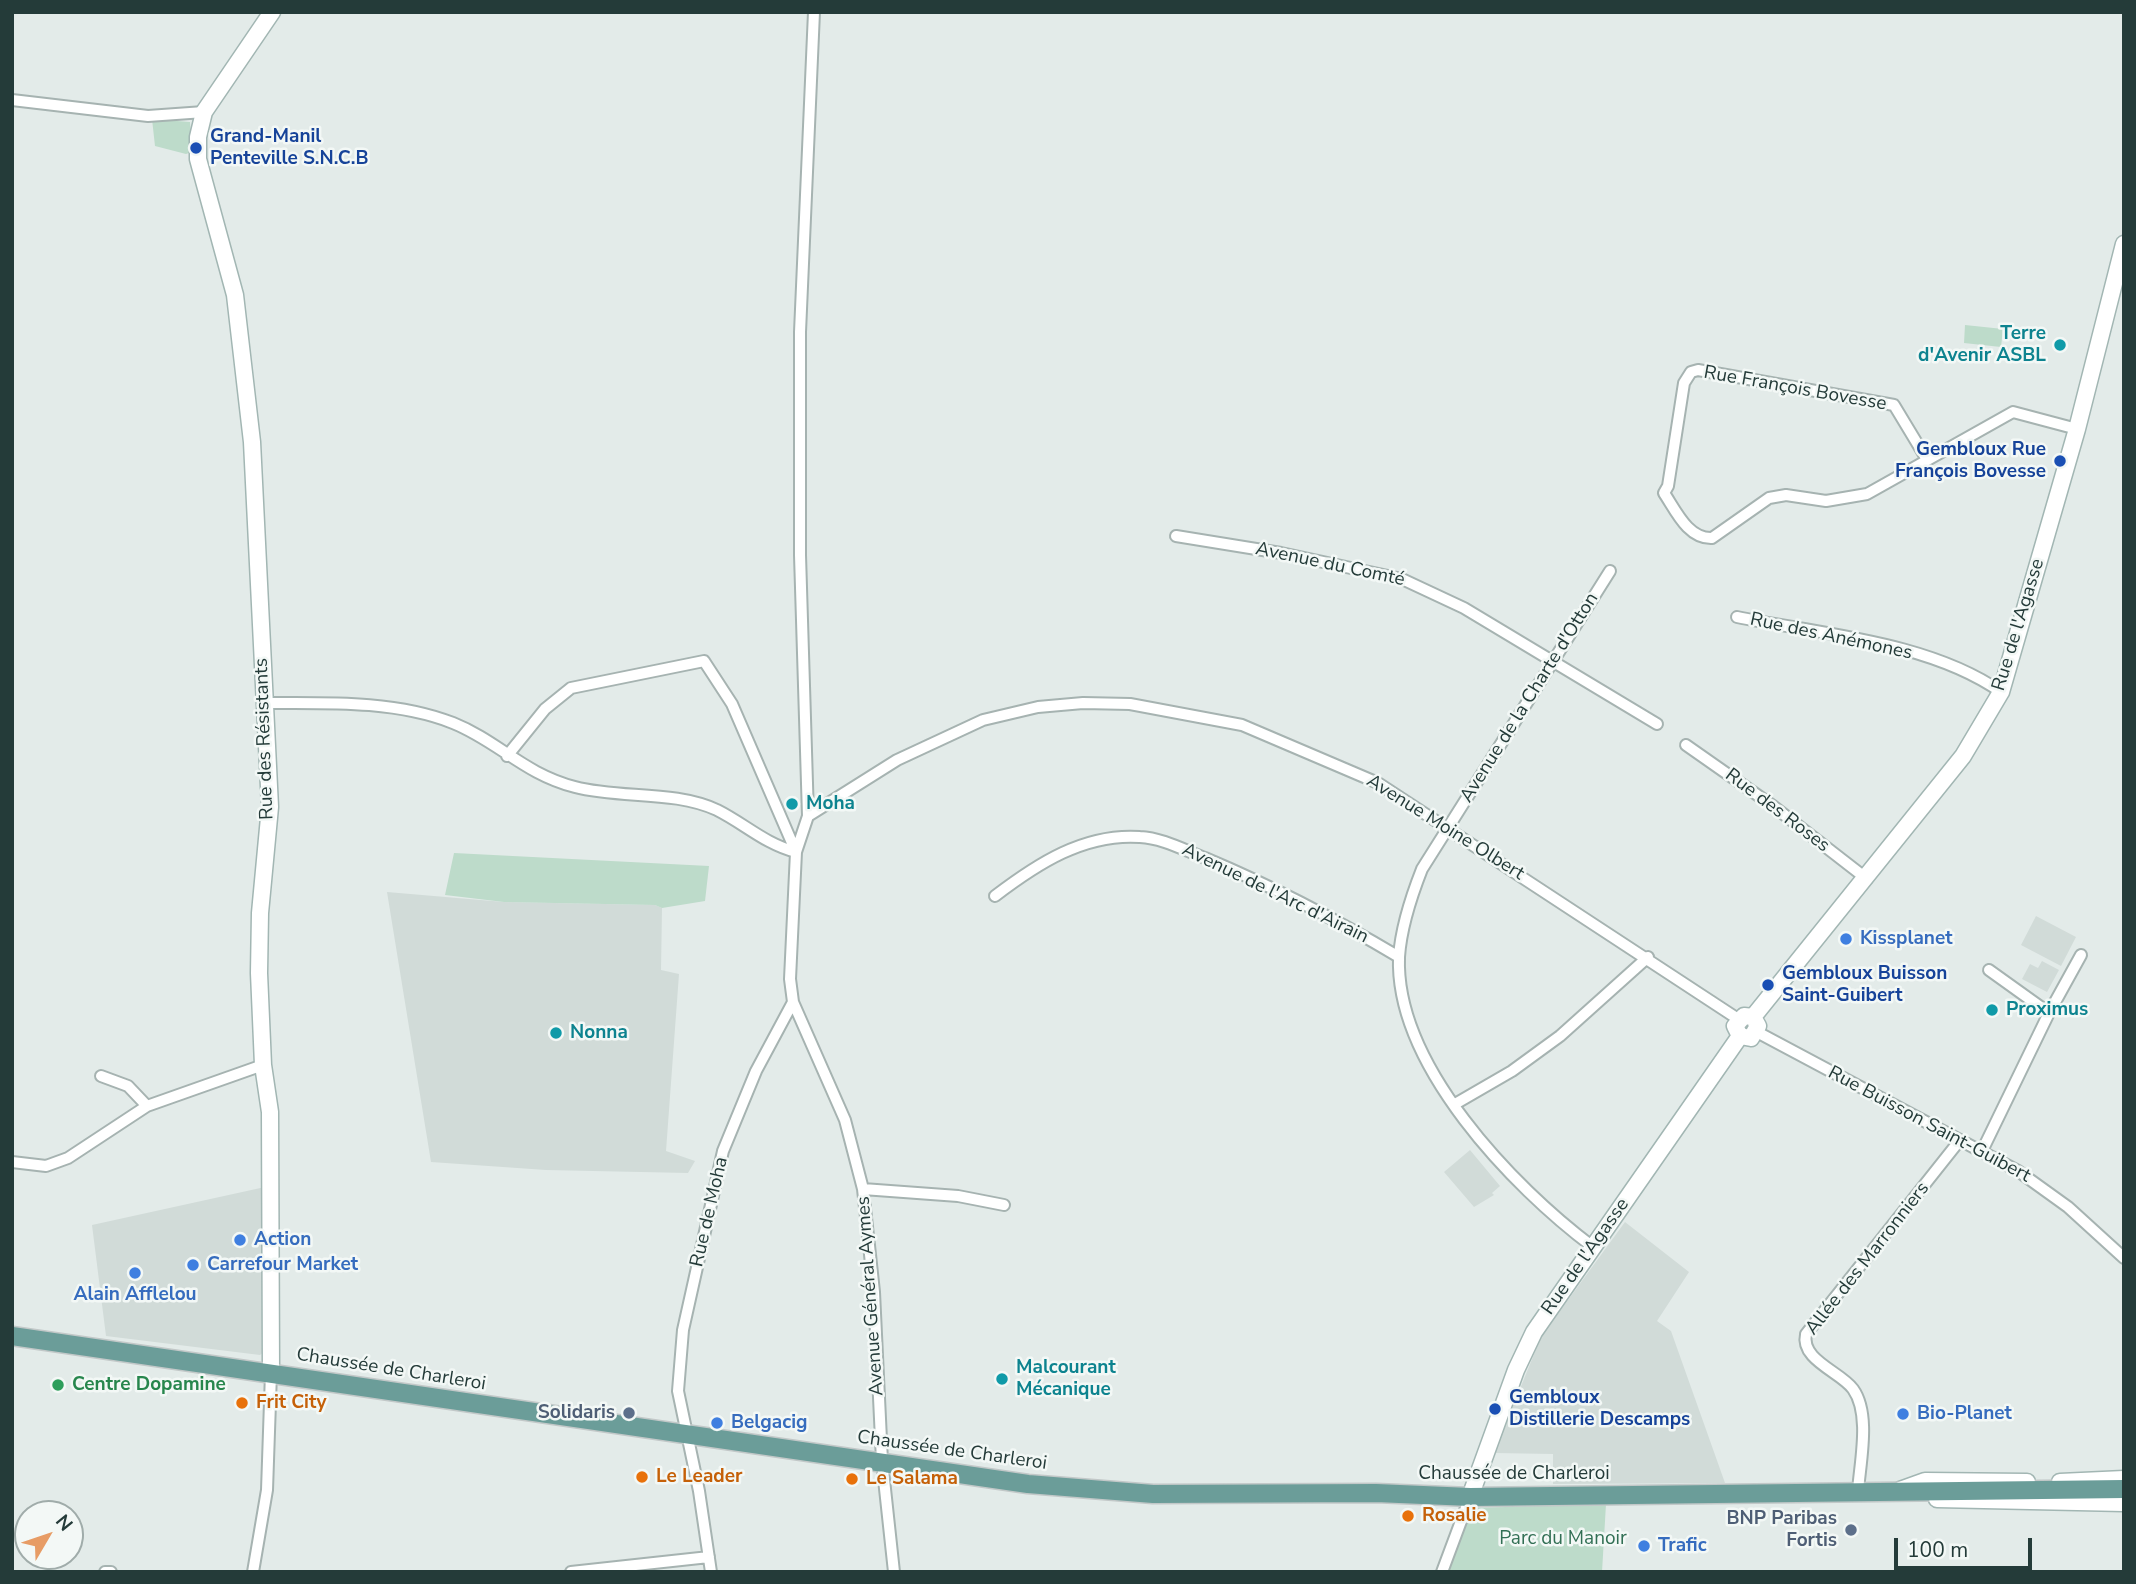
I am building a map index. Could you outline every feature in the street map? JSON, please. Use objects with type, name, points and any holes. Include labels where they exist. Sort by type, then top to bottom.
[{"type":"main road","name":"Chaussée de Charleroi","points":[[12,1336],[1028,1484],[1153,1494],[1376,1493],[1471,1497],[2124,1489]]},
{"type":"street","points":[[12,100],[148,116],[204,112],[272,12]]},
{"type":"street","points":[[264,703],[370,706],[428,716],[464,729],[545,778],[577,788],[611,794],[644,795],[715,810],[776,847],[796,852],[808,816],[802,638],[800,332],[814,12]]},
{"type":"street","name":"Rue des Résistants","points":[[204,112],[198,137],[198,159],[235,295],[252,442],[270,807],[260,913],[262,1065],[270,1112],[271,1373]]},
{"type":"street","name":"Rue de l'Agasse","points":[[1471,1497],[1526,1347],[1740,1036],[1751,1038],[1750,1023],[1963,757],[2001,692],[2077,429],[2124,244]]},
{"type":"street","name":"Rue François Bovesse","points":[[1926,458],[1894,405],[1698,370],[1691,372],[1684,383],[1668,486],[1664,494],[1691,531],[1702,539],[1712,538],[1769,498],[1786,495],[1826,501],[1867,494],[1926,458],[2013,412],[2077,429]]},
{"type":"street","name":"Avenue du Comté","points":[[1175,536],[1282,553],[1402,579],[1454,603],[1657,724]]},
{"type":"street","name":"Avenue de la Charte d'Otton","points":[[1593,1248],[1525,1190],[1455,1104],[1423,1057],[1408,1019],[1399,957],[1411,896],[1422,869],[1610,571]]},
{"type":"street","name":"Rue des Anémones","points":[[1737,617],[1905,650],[1980,677],[2001,692]]},
{"type":"street","name":"Avenue Général Aymes","points":[[507,757],[545,709],[558,695],[570,688],[704,662],[732,704],[796,852],[790,979],[793,1002],[845,1120],[863,1189],[874,1284],[881,1461],[894,1572]]},
{"type":"street","name":"Avenue Moine Olbert","points":[[808,816],[897,760],[982,720],[1038,707],[1095,703],[1130,704],[1242,724],[1378,783],[1750,1023]]},
{"type":"street","name":"Rue des Roses","points":[[1686,745],[1773,806],[1867,879]]},
{"type":"street","name":"Avenue de l'Arc d'Airain","points":[[995,896],[1044,860],[1074,847],[1140,837],[1167,843],[1234,870],[1335,920],[1399,957]]},
{"type":"street","points":[[1982,1151],[2049,1013],[2081,955]]},
{"type":"street","points":[[1455,1104],[1512,1071],[1560,1036],[1648,957]]},
{"type":"street","points":[[1989,970],[2049,1013]]},
{"type":"street","name":"Rue de Moha","points":[[711,1572],[678,1391],[678,1363],[723,1151],[755,1071],[793,1002]]},
{"type":"street","name":"Rue Buisson Saint-Guibert","points":[[1750,1023],[1982,1151],[2052,1194],[2124,1258]]},
{"type":"street","points":[[12,1162],[46,1166],[68,1158],[147,1106],[262,1065]]},
{"type":"street","points":[[101,1076],[128,1086],[147,1106]]},
{"type":"street","name":"Allée des Marronniers","points":[[1858,1491],[1860,1406],[1851,1385],[1821,1363],[1808,1349],[1806,1334],[1960,1140]]},
{"type":"street","points":[[863,1189],[958,1196],[1004,1205]]},
{"type":"street","points":[[253,1572],[267,1490],[271,1373]]},
{"type":"street","name":"Chaussée de Charleroi","points":[[1894,1492],[1925,1481],[2124,1479]]},
{"type":"street","name":"Chaussée de Charleroi","points":[[1894,1492],[1923,1498],[2029,1503],[2124,1503]]},
{"type":"street","points":[[1442,1572],[1471,1497]]},
{"type":"street","points":[[571,1572],[709,1557]]},
{"type":"street","points":[[105,1572],[111,1572]]},
{"type":"shaded area","points":[[387,892],[504,902],[655,905],[662,908],[661,970],[679,974],[666,1151],[695,1161],[688,1173],[546,1170],[431,1162]]},
{"type":"shaded area","points":[[2036,916],[2076,937],[2061,966],[2021,945]]},
{"type":"shaded area","points":[[2042,961],[2059,970],[2047,992],[2022,979],[2030,964],[2038,968]]},
{"type":"shaded area","points":[[1470,1150],[1500,1186],[1492,1193],[1494,1195],[1474,1207],[1444,1172]]},
{"type":"shaded area","points":[[265,1187],[265,1351],[260,1355],[106,1336],[92,1225]]},
{"type":"shaded area","points":[[1625,1222],[1689,1272],[1657,1321],[1671,1331],[1725,1483],[1553,1484],[1553,1454],[1494,1453],[1541,1337]]},
{"type":"green space","points":[[152,119],[190,122],[192,152],[186,154],[155,146]]},
{"type":"green space","points":[[1965,325],[2003,329],[2001,347],[1964,343]]},
{"type":"green space","points":[[454,853],[709,866],[705,901],[662,908],[655,905],[504,902],[445,895]]},
{"type":"green space","name":"Parc du Manoir","points":[[1606,1504],[1602,1572],[1448,1572],[1471,1508]]},
{"type":"place","name":"Grand-Manil Penteville S.N.C.B","points":[[196,148]]},
{"type":"place","name":"Terre d'Avenir ASBL","points":[[2060,345]]},
{"type":"place","name":"Gembloux Rue François Bovesse","points":[[2060,461]]},
{"type":"place","name":"Moha","points":[[792,804]]},
{"type":"place","name":"Kissplanet","points":[[1846,939]]},
{"type":"place","name":"Gembloux Buisson Saint-Guibert","points":[[1768,985]]},
{"type":"place","name":"Proximus","points":[[1992,1010]]},
{"type":"place","name":"Nonna","points":[[556,1033]]},
{"type":"place","name":"Action","points":[[240,1240]]},
{"type":"place","name":"Carrefour Market","points":[[193,1265]]},
{"type":"place","name":"Alain Afflelou","points":[[135,1273]]},
{"type":"place","name":"Malcourant Mécanique","points":[[1002,1379]]},
{"type":"place","name":"Centre Dopamine","points":[[58,1385]]},
{"type":"place","name":"Frit City","points":[[242,1403]]},
{"type":"place","name":"Gembloux Distillerie Descamps","points":[[1495,1409]]},
{"type":"place","name":"Solidaris","points":[[629,1413]]},
{"type":"place","name":"Bio-Planet","points":[[1903,1414]]},
{"type":"place","name":"Belgacig","points":[[717,1423]]},
{"type":"place","name":"Le Leader","points":[[642,1477]]},
{"type":"place","name":"Le Salama","points":[[852,1479]]},
{"type":"place","name":"Rosalie","points":[[1408,1516]]},
{"type":"place","name":"BNP Paribas Fortis","points":[[1851,1530]]},
{"type":"place","name":"Trafic","points":[[1644,1546]]}]
